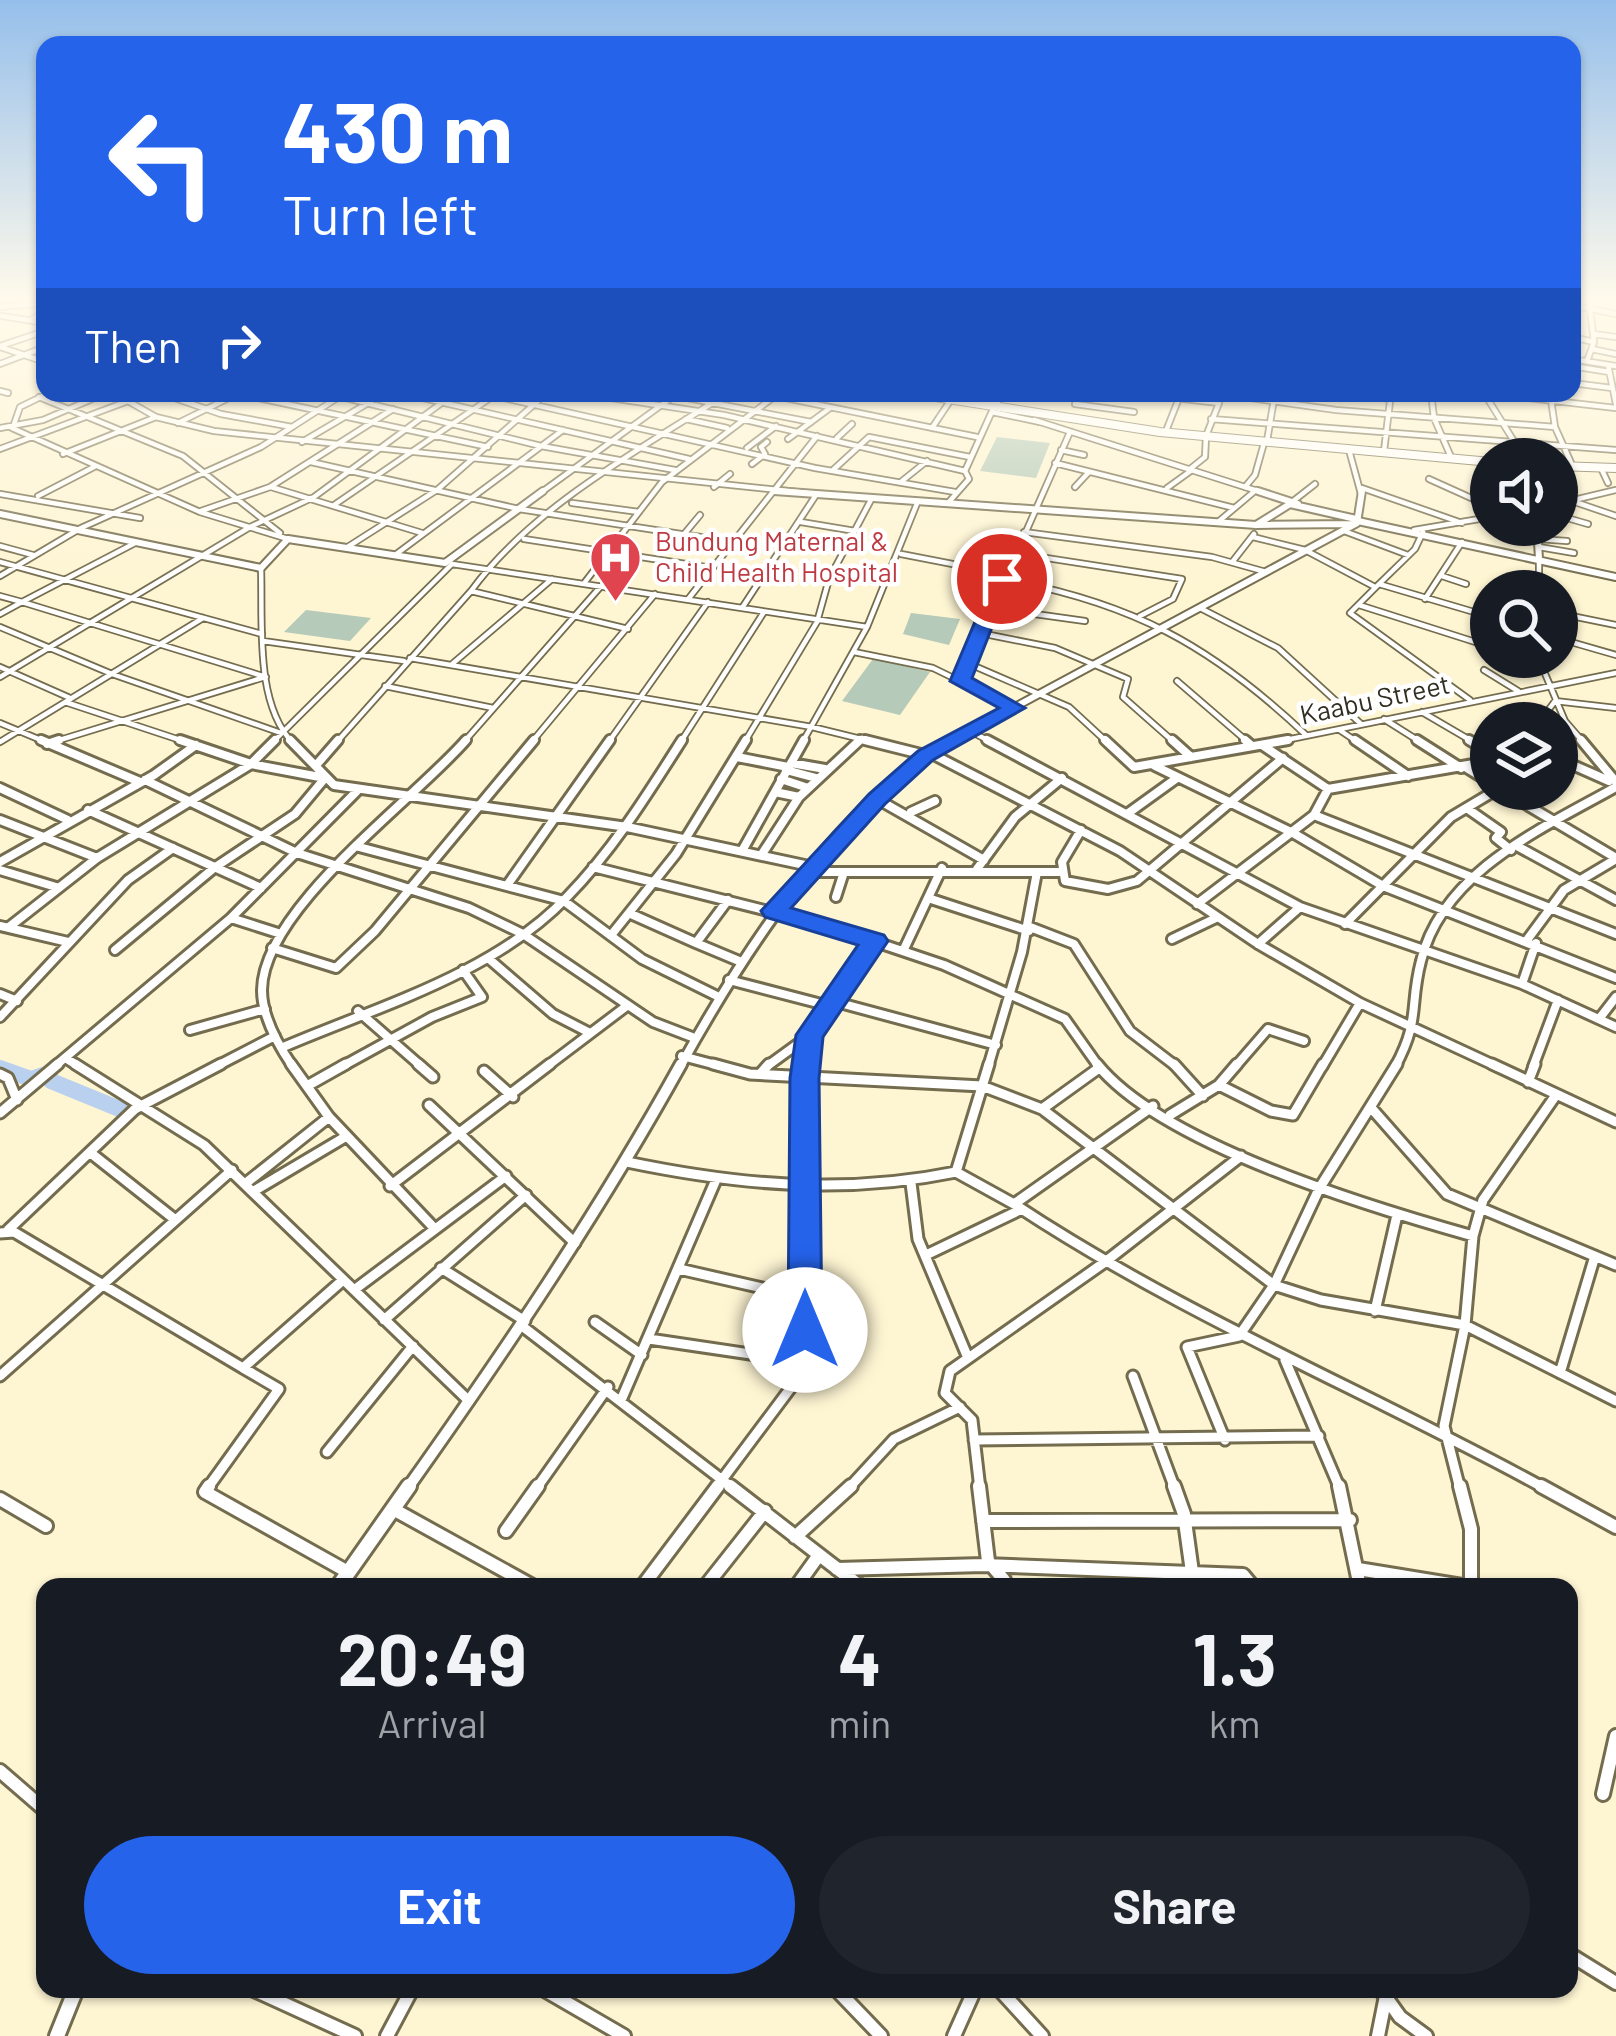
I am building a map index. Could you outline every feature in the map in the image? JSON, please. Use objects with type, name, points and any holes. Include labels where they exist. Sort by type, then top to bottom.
[{"type":"highway","points":[[955,402],[1036,417],[1206,436]]},
{"type":"highway","points":[[961,402],[1036,417]]},
{"type":"highway","points":[[1071,420],[1470,459]]},
{"type":"highway","points":[[1266,442],[1470,459]]},
{"type":"highway","points":[[1578,465],[1616,467]]},
{"type":"highway","points":[[1578,466],[1616,467]]},
{"type":"street","points":[[12,428],[20,407],[36,399]]},
{"type":"street","points":[[1581,401],[1616,406]]},
{"type":"street","points":[[54,402],[92,414],[208,472],[288,539]]},
{"type":"street","points":[[0,428],[84,402]]},
{"type":"street","points":[[0,449],[125,402]]},
{"type":"street","points":[[130,402],[178,423],[275,439],[662,482],[1256,525],[1358,521]]},
{"type":"street","points":[[184,402],[293,427]]},
{"type":"street","points":[[178,423],[220,402]]},
{"type":"street","points":[[272,402],[488,446]]},
{"type":"street","points":[[0,576],[81,529],[275,439],[331,402]]},
{"type":"street","points":[[363,402],[542,446],[675,470]]},
{"type":"street","points":[[0,677],[250,526],[314,497],[444,402],[689,459]]},
{"type":"street","points":[[334,505],[414,455],[484,402]]},
{"type":"street","points":[[523,402],[832,471],[955,492]]},
{"type":"street","points":[[346,548],[437,490],[538,402]]},
{"type":"street","points":[[579,414],[592,402]]},
{"type":"street","points":[[638,402],[742,418],[965,471]]},
{"type":"street","points":[[5,926],[97,858],[251,764],[364,655],[448,563],[664,402]]},
{"type":"street","points":[[709,402],[811,422]]},
{"type":"street","points":[[585,582],[662,482],[766,402]]},
{"type":"street","points":[[806,402],[977,437]]},
{"type":"street","points":[[932,428],[949,402]]},
{"type":"street","points":[[948,503],[968,479],[965,471],[977,437],[997,402]]},
{"type":"street","points":[[1129,426],[1136,402]]},
{"type":"street","points":[[1166,431],[1178,402]]},
{"type":"street","points":[[1166,489],[1205,457],[1206,436],[1219,403],[1214,402]]},
{"type":"street","points":[[1245,487],[1255,475],[1266,442],[1271,402],[1555,427]]},
{"type":"street","points":[[1384,451],[1388,402]]},
{"type":"street","points":[[1432,402],[1451,457]]},
{"type":"street","points":[[1489,402],[1512,438]]},
{"type":"street","points":[[1552,402],[1560,438]]},
{"type":"street","points":[[302,442],[366,403]]},
{"type":"street","points":[[318,763],[471,591],[486,568],[623,462],[713,403]]},
{"type":"street","points":[[1071,420],[1075,404],[1134,412]]},
{"type":"street","points":[[788,439],[830,408]]},
{"type":"street","points":[[200,512],[270,487],[393,409]]},
{"type":"street","points":[[62,454],[156,417]]},
{"type":"street","points":[[1036,417],[1070,432],[1358,521],[1614,576],[1609,588]]},
{"type":"street","points":[[1211,418],[1470,442]]},
{"type":"street","points":[[581,434],[602,419]]},
{"type":"street","points":[[686,419],[728,429]]},
{"type":"street","points":[[836,440],[852,424]]},
{"type":"street","points":[[745,449],[776,426]]},
{"type":"street","points":[[12,428],[200,512],[288,539],[867,627]]},
{"type":"street","points":[[395,555],[563,430]]},
{"type":"street","points":[[960,681],[1070,432]]},
{"type":"street","points":[[946,452],[958,433]]},
{"type":"street","points":[[688,599],[792,461],[818,435]]},
{"type":"street","points":[[832,471],[869,436],[970,457]]},
{"type":"street","points":[[765,454],[761,447],[767,442]]},
{"type":"street","points":[[1578,448],[1616,449]]},
{"type":"street","points":[[1061,450],[1084,455]]},
{"type":"street","points":[[344,1578],[524,1323],[627,1162],[692,1036],[774,911],[877,799],[928,754],[1358,521],[1362,488],[1348,450]]},
{"type":"street","points":[[752,464],[765,454]]},
{"type":"street","points":[[901,482],[927,461]]},
{"type":"street","points":[[311,462],[519,509],[733,542]]},
{"type":"street","points":[[1055,463],[1234,508]]},
{"type":"street","points":[[35,498],[95,466]]},
{"type":"street","points":[[1600,468],[1608,484]]},
{"type":"street","points":[[1075,488],[1090,471]]},
{"type":"street","points":[[714,487],[730,474]]},
{"type":"street","points":[[1429,479],[1470,498]]},
{"type":"street","points":[[1117,490],[1130,480]]},
{"type":"street","points":[[1233,561],[1253,537],[1256,525],[1316,484]]},
{"type":"street","points":[[270,487],[424,534]]},
{"type":"street","points":[[1362,488],[1462,523]]},
{"type":"street","points":[[1218,522],[1256,490]]},
{"type":"street","points":[[1578,499],[1616,490]]},
{"type":"street","points":[[0,494],[140,518]]},
{"type":"street","points":[[742,608],[816,495]]},
{"type":"street","points":[[612,934],[686,839],[760,718],[817,622],[829,579],[872,498]]},
{"type":"street","points":[[742,850],[867,627],[901,554],[918,502]]},
{"type":"street","points":[[570,503],[639,512]]},
{"type":"street","points":[[1578,503],[1616,516]]},
{"type":"street","points":[[0,514],[261,568]]},
{"type":"street","points":[[685,535],[700,515]]},
{"type":"street","points":[[1419,531],[1470,521]]},
{"type":"street","points":[[1578,521],[1588,524]]},
{"type":"street","points":[[801,522],[855,530]]},
{"type":"street","points":[[1344,531],[1408,555]]},
{"type":"street","points":[[1419,531],[1408,555],[1350,613],[1471,701]]},
{"type":"street","points":[[1024,532],[1233,561],[1266,572]]},
{"type":"street","points":[[1253,537],[1305,550],[1377,585],[1470,611]]},
{"type":"street","points":[[522,538],[712,568]]},
{"type":"street","points":[[283,733],[266,677],[261,568],[288,539]]},
{"type":"street","points":[[0,614],[139,541]]},
{"type":"street","points":[[1425,598],[1462,542]]},
{"type":"street","points":[[0,546],[35,556]]},
{"type":"street","points":[[1539,546],[1539,570]]},
{"type":"street","points":[[1550,546],[1574,553]]},
{"type":"street","points":[[901,554],[1085,592],[1140,616],[1243,673],[1306,736]]},
{"type":"street","points":[[1014,554],[1182,579],[1173,599],[1140,616]]},
{"type":"street","points":[[0,562],[263,637],[812,727],[928,754],[1081,830],[1258,944],[1360,1003],[1616,1122]]},
{"type":"street","points":[[1442,576],[1466,584]]},
{"type":"street","points":[[452,665],[553,578]]},
{"type":"street","points":[[435,1229],[346,1137],[281,1048],[265,1009],[263,970],[281,934],[339,866],[404,798],[432,779],[602,585]]},
{"type":"street","points":[[471,591],[628,629]]},
{"type":"street","points":[[272,948],[336,968],[410,890],[655,594]]},
{"type":"street","points":[[0,596],[266,677]]},
{"type":"street","points":[[508,884],[708,602]]},
{"type":"street","points":[[1359,605],[1470,640]]},
{"type":"street","points":[[992,608],[1085,621]]},
{"type":"street","points":[[1202,609],[1278,648],[1361,724]]},
{"type":"street","points":[[281,1048],[358,1010],[488,958],[564,902],[627,827],[764,612]]},
{"type":"street","points":[[0,742],[205,617]]},
{"type":"street","points":[[1578,617],[1616,625]]},
{"type":"street","points":[[0,627],[112,674],[283,733],[318,763],[325,778]]},
{"type":"street","points":[[980,633],[1055,648],[1128,679],[1124,697],[1192,758]]},
{"type":"street","points":[[1578,644],[1616,655]]},
{"type":"street","points":[[854,652],[933,668],[1015,708]]},
{"type":"street","points":[[965,662],[1043,693]]},
{"type":"street","points":[[0,667],[68,700],[196,745],[251,764],[325,778],[357,791],[627,827],[762,854],[811,870],[1063,872]]},
{"type":"street","name":"Kaabu Street","points":[[1043,693],[1070,706],[1134,767],[1143,767],[1616,673]]},
{"type":"street","points":[[47,744],[266,677]]},
{"type":"street","points":[[1497,678],[1520,692]]},
{"type":"street","points":[[1547,678],[1555,701],[1616,784]]},
{"type":"street","points":[[1177,681],[1256,746],[1328,789],[1470,766]]},
{"type":"street","points":[[385,686],[493,708]]},
{"type":"street","points":[[1555,701],[1616,708]]},
{"type":"street","points":[[1420,712],[1470,744]]},
{"type":"street","points":[[1384,718],[1470,771]]},
{"type":"street","points":[[0,723],[193,802],[297,853],[469,908],[523,934],[628,1005],[692,1036]]},
{"type":"street","points":[[970,731],[1234,876],[1300,907],[1522,984],[1616,1028]]},
{"type":"street","points":[[1341,731],[1409,777]]},
{"type":"street","points":[[762,854],[815,778],[862,737]]},
{"type":"street","points":[[0,866],[39,837],[143,781],[196,745]]},
{"type":"street","points":[[736,757],[825,769]]},
{"type":"street","points":[[1081,830],[1067,850],[1064,881],[1108,890],[1151,873],[1226,801],[1283,758]]},
{"type":"street","points":[[1154,765],[1293,833],[1383,886],[1616,978]]},
{"type":"street","points":[[1604,765],[1616,769]]},
{"type":"street","points":[[788,766],[815,778]]},
{"type":"street","points":[[1578,767],[1616,784]]},
{"type":"street","points":[[1127,814],[1179,777]]},
{"type":"street","points":[[116,950],[214,868],[295,814],[325,778]]},
{"type":"street","points":[[976,870],[1029,803],[1062,778]]},
{"type":"street","points":[[781,779],[808,788]]},
{"type":"street","points":[[1225,1440],[1186,1347],[1238,1336],[1274,1285],[1319,1189],[1373,1110],[1415,1030],[1423,952],[1446,910],[1472,878],[1616,784]]},
{"type":"street","points":[[0,788],[68,820]]},
{"type":"street","points":[[1197,904],[1314,815],[1328,789]]},
{"type":"street","points":[[0,1113],[231,918],[357,791]]},
{"type":"street","points":[[776,792],[799,797]]},
{"type":"street","points":[[877,799],[909,813],[984,860]]},
{"type":"street","points":[[909,813],[935,801]]},
{"type":"street","points":[[767,808],[789,813]]},
{"type":"street","points":[[1345,924],[1451,818],[1468,809],[1502,832],[1496,838],[1616,899]]},
{"type":"street","points":[[88,810],[261,888]]},
{"type":"street","points":[[1532,810],[1616,858]]},
{"type":"street","points":[[1314,815],[1616,934]]},
{"type":"street","points":[[0,820],[97,858]]},
{"type":"street","points":[[359,847],[564,902],[642,959],[717,996]]},
{"type":"street","points":[[0,1017],[128,880],[173,848]]},
{"type":"street","points":[[1522,984],[1544,908],[1578,879],[1616,858]]},
{"type":"street","points":[[0,866],[57,888]]},
{"type":"street","points":[[592,867],[774,911],[904,949],[1013,994],[1060,1015],[1099,1068],[1153,1106],[1242,1155],[1319,1189],[1473,1236]]},
{"type":"street","points":[[904,949],[942,868]]},
{"type":"street","points":[[836,897],[844,872]]},
{"type":"street","points":[[956,1172],[969,1147],[982,1086],[1013,994],[1037,872]]},
{"type":"street","points":[[928,898],[1074,944],[1130,1031],[1169,1059],[1203,1096]]},
{"type":"street","points":[[697,943],[728,900]]},
{"type":"street","points":[[1258,944],[1300,907]]},
{"type":"street","points":[[631,914],[739,961]]},
{"type":"street","points":[[1172,939],[1217,917]]},
{"type":"street","points":[[231,918],[281,934]]},
{"type":"street","points":[[5,926],[68,942]]},
{"type":"street","points":[[760,1074],[778,1054],[809,1035],[875,941]]},
{"type":"street","points":[[488,958],[553,1014],[590,1033]]},
{"type":"street","points":[[307,1086],[484,995],[463,969]]},
{"type":"street","points":[[728,980],[996,1045]]},
{"type":"street","points":[[0,994],[17,1001]]},
{"type":"street","points":[[1599,1019],[1616,997]]},
{"type":"street","points":[[1528,1082],[1558,1000]]},
{"type":"street","points":[[1219,1084],[1271,1111],[1293,1114],[1360,1003]]},
{"type":"street","points":[[389,1186],[513,1097],[628,1005]]},
{"type":"street","points":[[190,1030],[265,1009]]},
{"type":"street","points":[[358,1010],[387,1041],[433,1077]]},
{"type":"street","points":[[1169,1116],[1219,1084],[1268,1029],[1304,1042]]},
{"type":"street","points":[[649,1578],[805,1370],[804,1078],[809,1035]]},
{"type":"street","points":[[1,1235],[140,1109],[275,1036]]},
{"type":"street","points":[[682,1056],[760,1074],[982,1086],[1042,1109],[1274,1285],[1375,1311],[1465,1325],[1616,1401]]},
{"type":"street","points":[[67,1059],[140,1109],[204,1144],[469,1401]]},
{"type":"street","points":[[1042,1109],[1099,1068]]},
{"type":"street","points":[[484,1071],[513,1097]]},
{"type":"street","points":[[0,1074],[8,1078],[16,1100]]},
{"type":"street","points":[[1470,1578],[1471,1529],[1444,1426],[1465,1325],[1473,1236],[1478,1210],[1556,1095]]},
{"type":"street","points":[[429,1105],[575,1243]]},
{"type":"street","points":[[926,1255],[1018,1206],[1153,1106]]},
{"type":"street","points":[[1373,1110],[1447,1194],[1616,1265]]},
{"type":"street","points":[[250,1187],[329,1117]]},
{"type":"street","points":[[250,1187],[346,1137]]},
{"type":"street","points":[[92,1154],[173,1218]]},
{"type":"street","points":[[1002,1578],[994,1568],[983,1521],[972,1420],[945,1393],[944,1381],[968,1358],[1105,1262],[1242,1155]]},
{"type":"street","points":[[627,1162],[716,1181],[804,1186],[911,1184],[956,1172],[1238,1336],[1448,1436],[1616,1527]]},
{"type":"street","points":[[0,1376],[232,1170]]},
{"type":"street","points":[[355,1290],[506,1176]]},
{"type":"street","points":[[622,1397],[716,1181]]},
{"type":"street","points":[[911,1184],[926,1255],[968,1358]]},
{"type":"street","points":[[384,1320],[526,1195]]},
{"type":"street","points":[[1375,1311],[1397,1215]]},
{"type":"street","points":[[1,1235],[14,1232],[279,1389],[205,1492],[348,1572]]},
{"type":"street","points":[[1560,1372],[1595,1256]]},
{"type":"street","points":[[441,1268],[622,1397],[849,1578]]},
{"type":"street","points":[[679,1269],[806,1298]]},
{"type":"street","points":[[243,1368],[343,1280]]},
{"type":"street","points":[[595,1322],[642,1354]]},
{"type":"street","points":[[649,1339],[804,1362]]},
{"type":"street","points":[[327,1452],[413,1346]]},
{"type":"street","points":[[1285,1359],[1350,1520],[1359,1578]]},
{"type":"street","points":[[1132,1376],[1161,1441],[1184,1514],[1192,1572]]},
{"type":"street","points":[[506,1531],[608,1387]]},
{"type":"street","points":[[795,1537],[872,1467],[894,1439],[960,1407]]},
{"type":"street","points":[[974,1440],[989,1436],[1161,1441],[1319,1436]]},
{"type":"street","points":[[0,1499],[46,1526]]},
{"type":"street","points":[[393,1509],[518,1578]]},
{"type":"street","points":[[712,1578],[765,1511]]},
{"type":"street","points":[[983,1521],[1350,1520]]},
{"type":"street","points":[[802,1578],[819,1555]]},
{"type":"street","points":[[837,1569],[994,1568],[1125,1578]]},
{"type":"street","points":[[1358,1570],[1411,1578]]},
{"type":"street","points":[[1173,1578],[1192,1572],[1246,1578]]},
{"type":"street","points":[[1603,1794],[1616,1736]]},
{"type":"street","points":[[0,1771],[36,1802]]},
{"type":"street","points":[[1578,1960],[1616,1983]]},
{"type":"street","points":[[57,2036],[72,1998]]},
{"type":"street","points":[[273,1998],[355,2036]]},
{"type":"street","points":[[387,2036],[407,1998]]},
{"type":"street","points":[[559,1998],[624,2036]]},
{"type":"street","points":[[844,1998],[880,2036]]},
{"type":"street","points":[[954,2036],[971,1998]]},
{"type":"street","points":[[1007,1998],[1042,2036]]},
{"type":"street","points":[[1378,2036],[1383,1998]]},
{"type":"street","points":[[1388,1998],[1400,2017],[1426,2036]]},
{"type":"green space","points":[[997,437],[1050,443],[1036,478],[980,471]]},
{"type":"green space","points":[[306,610],[371,618],[350,641],[284,632]]},
{"type":"green space","points":[[911,613],[960,619],[949,645],[903,634]]},
{"type":"green space","points":[[873,659],[930,672],[900,715],[842,701]]},
{"type":"waterway","points":[[0,1068],[31,1079],[49,1073],[51,1081],[122,1110],[135,1109]]},
{"type":"place","name":"Bundung Maternal & Child Health Hospital","points":[[616,604]]},
{"type":"route","points":[[805,1330],[804,1078],[809,1035],[875,941],[774,911],[877,799],[926,755],[1015,708],[960,681],[1002,579]]}]
